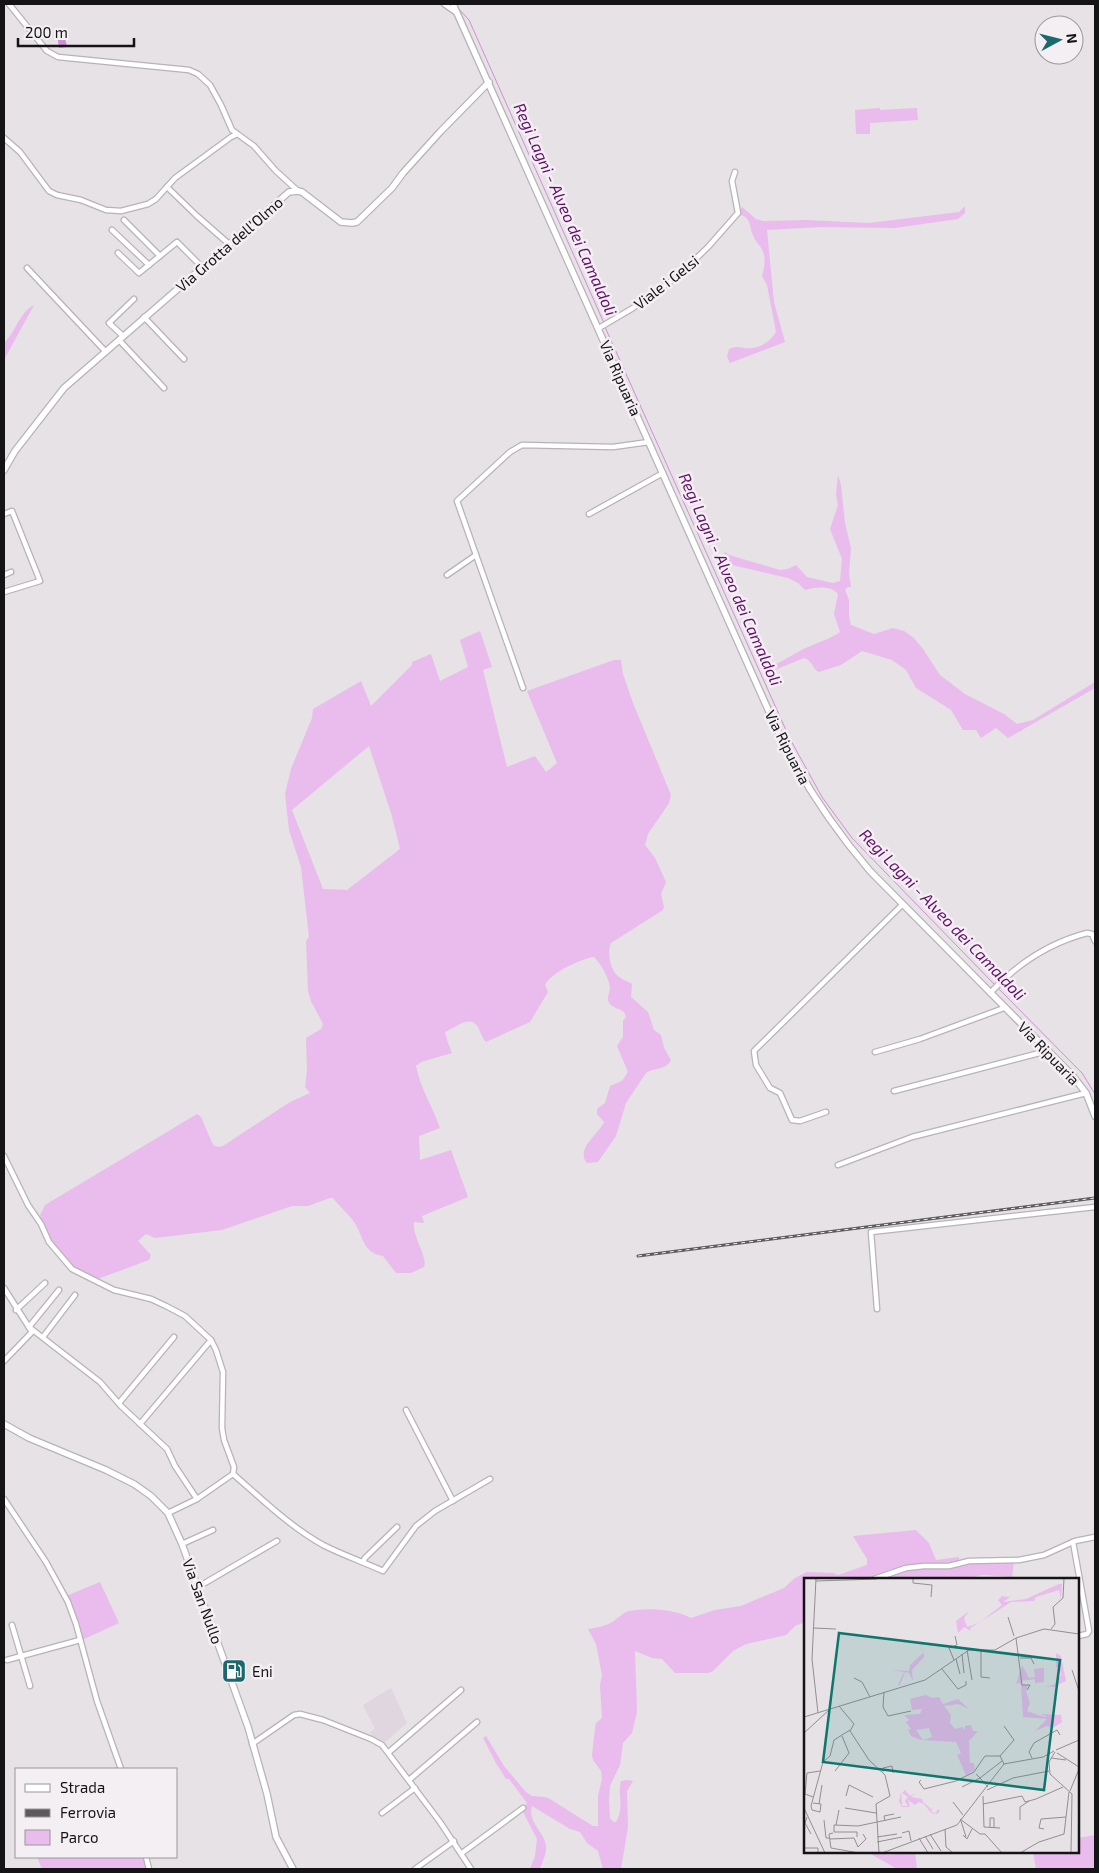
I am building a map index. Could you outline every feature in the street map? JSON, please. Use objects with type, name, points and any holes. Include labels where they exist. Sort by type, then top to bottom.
[{"type":"street","points":[[9,4],[47,51],[58,57],[189,70],[198,74],[210,85],[232,130],[254,146],[298,191]]},
{"type":"street","points":[[444,4],[457,13]]},
{"type":"street","name":"Via Ripuaria","points":[[453,4],[779,734],[797,769],[828,819],[850,847],[903,904],[991,992],[1004,1008],[1072,1075],[1086,1093],[1095,1116]]},
{"type":"street","name":"Via Grotta dell'Olmo","points":[[4,470],[15,451],[64,388],[289,192],[302,192],[341,222],[357,222],[392,188],[440,132],[489,82]]},
{"type":"street","points":[[4,138],[20,152],[49,191],[57,195],[81,200],[106,210],[121,211],[148,204],[156,199],[189,166],[237,134]]},
{"type":"street","name":"Viale i Gelsi","points":[[598,328],[610,323],[678,276],[708,247],[738,213],[732,181],[734,172]]},
{"type":"street","points":[[167,187],[196,216],[229,244]]},
{"type":"street","points":[[124,220],[160,256]]},
{"type":"street","points":[[112,230],[149,265]]},
{"type":"street","points":[[118,253],[139,273],[177,242],[202,267]]},
{"type":"street","points":[[27,268],[106,352]]},
{"type":"street","points":[[134,299],[109,323],[164,388]]},
{"type":"street","points":[[144,317],[184,359]]},
{"type":"street","points":[[523,688],[457,500],[516,448],[528,445],[613,447],[649,442]]},
{"type":"street","points":[[589,514],[663,473]]},
{"type":"street","points":[[4,514],[12,511],[40,580],[4,592]]},
{"type":"street","points":[[447,575],[476,555]]},
{"type":"street","points":[[4,575],[11,572]]},
{"type":"street","points":[[826,1112],[800,1121],[792,1120],[780,1094],[770,1088],[756,1065],[754,1051],[903,904]]},
{"type":"street","points":[[991,992],[1014,970],[1043,949],[1087,933],[1092,934],[1095,941]]},
{"type":"street","points":[[874,1052],[920,1039],[1004,1008]]},
{"type":"street","points":[[894,1091],[1047,1051]]},
{"type":"street","points":[[838,1165],[912,1137],[1086,1093]]},
{"type":"street","points":[[4,1156],[49,1242],[72,1270],[114,1290],[151,1299],[185,1316],[211,1340],[216,1350],[223,1372],[222,1428],[224,1440],[234,1467],[233,1474],[197,1499],[168,1513]]},
{"type":"street","points":[[877,1309],[871,1232],[1095,1207]]},
{"type":"street","points":[[16,1310],[45,1283]]},
{"type":"street","points":[[4,1288],[16,1310],[29,1327],[100,1382],[140,1424],[168,1449],[175,1466],[197,1499]]},
{"type":"street","points":[[29,1327],[59,1290]]},
{"type":"street","points":[[43,1337],[75,1295]]},
{"type":"street","points":[[4,1361],[31,1334],[29,1327]]},
{"type":"street","points":[[119,1403],[174,1337]]},
{"type":"street","points":[[140,1424],[211,1340]]},
{"type":"street","points":[[406,1410],[453,1501]]},
{"type":"street","name":"Via San Nullo","points":[[4,1424],[29,1438],[106,1470],[134,1484],[151,1496],[168,1513],[198,1587],[252,1744],[267,1794],[276,1837],[293,1869]]},
{"type":"street","points":[[233,1474],[299,1530],[337,1552],[383,1572],[416,1526],[490,1479]]},
{"type":"street","points":[[4,1499],[60,1585],[73,1615],[97,1701],[121,1768]]},
{"type":"street","points":[[363,1562],[397,1527]]},
{"type":"street","points":[[182,1544],[213,1530]]},
{"type":"street","points":[[877,1578],[906,1568],[948,1566],[970,1561],[1019,1560],[1044,1555],[1073,1542],[1095,1538]]},
{"type":"street","points":[[198,1587],[277,1541]]},
{"type":"street","points":[[1073,1542],[1089,1631],[1087,1634],[1079,1636]]},
{"type":"street","points":[[12,1625],[30,1686]]},
{"type":"street","points":[[7,1660],[80,1640]]},
{"type":"street","points":[[389,1752],[461,1690]]},
{"type":"street","points":[[252,1744],[294,1715],[300,1714],[323,1720],[370,1739],[389,1752],[454,1841],[471,1869]]},
{"type":"street","points":[[409,1780],[477,1722]]},
{"type":"street","points":[[382,1812],[415,1788]]},
{"type":"street","points":[[462,1854],[523,1808]]},
{"type":"street","points":[[415,1869],[454,1841]]},
{"type":"shaded area","points":[[64,33],[67,47],[59,48],[57,34]]},
{"type":"shaded area","points":[[391,1688],[407,1723],[383,1744],[374,1739],[370,1732],[375,1729],[363,1705]]},
{"type":"green space","points":[[880,108],[880,110],[917,108],[918,120],[870,123],[870,134],[856,134],[855,110]]},
{"type":"green space","points":[[965,206],[965,213],[958,219],[895,228],[820,227],[767,230],[774,302],[785,342],[730,363],[727,357],[729,349],[735,347],[754,348],[767,342],[776,332],[767,285],[762,276],[764,256],[762,249],[754,238],[747,219],[742,215],[737,217],[742,207],[756,219],[763,221],[806,220],[869,223],[959,212]]},
{"type":"green space","points":[[34,305],[4,359],[4,343],[12,334],[21,318]]},
{"type":"green space","points":[[838,475],[841,485],[845,523],[851,548],[849,574],[851,587],[845,590],[849,600],[851,625],[874,634],[893,628],[904,631],[914,638],[923,649],[940,675],[965,694],[1004,714],[1017,724],[1033,720],[1095,682],[1095,688],[1008,738],[996,728],[981,738],[976,730],[963,730],[951,710],[916,688],[906,670],[892,660],[862,651],[841,665],[819,672],[804,658],[772,671],[769,666],[840,632],[834,614],[838,594],[827,588],[805,590],[798,583],[788,578],[728,564],[724,551],[729,555],[780,570],[796,565],[807,577],[833,583],[840,581],[842,559],[830,529],[838,505],[836,494]]},
{"type":"green space","points":[[480,631],[492,667],[483,670],[507,767],[535,756],[546,772],[557,763],[527,691],[614,660],[621,660],[623,674],[633,703],[671,795],[669,803],[648,834],[645,845],[655,858],[666,882],[661,894],[663,910],[611,943],[609,955],[615,973],[621,979],[632,984],[631,997],[648,1012],[654,1030],[661,1035],[664,1048],[671,1060],[666,1066],[646,1073],[626,1103],[616,1136],[598,1162],[587,1163],[584,1158],[586,1147],[604,1122],[597,1114],[597,1109],[605,1103],[610,1086],[622,1081],[628,1072],[617,1046],[623,1037],[623,1021],[626,1017],[624,1012],[610,1004],[608,1000],[610,989],[608,981],[605,972],[597,960],[594,957],[582,960],[566,967],[548,981],[545,985],[548,992],[530,1022],[486,1042],[475,1023],[462,1023],[445,1032],[452,1053],[421,1062],[416,1066],[420,1082],[440,1128],[419,1136],[420,1160],[451,1150],[468,1197],[422,1216],[424,1223],[414,1222],[415,1234],[424,1258],[424,1267],[411,1273],[396,1273],[383,1256],[368,1249],[354,1222],[333,1198],[330,1198],[308,1206],[292,1206],[222,1230],[155,1238],[146,1234],[138,1241],[151,1255],[149,1260],[95,1280],[86,1275],[68,1262],[53,1245],[43,1226],[40,1215],[45,1205],[197,1114],[201,1117],[213,1145],[218,1147],[223,1146],[290,1102],[310,1093],[305,1087],[307,1070],[306,1038],[321,1029],[323,1024],[308,991],[306,941],[309,937],[301,867],[289,830],[285,794],[291,769],[312,718],[313,709],[361,681],[371,706],[412,665],[412,662],[431,654],[440,681],[468,667],[460,640]],"holes":[[[369,746],[392,816],[400,849],[347,890],[323,889],[292,810]]]},
{"type":"green space","points":[[916,1530],[929,1543],[936,1560],[959,1557],[959,1561],[889,1570],[871,1578],[804,1578],[804,1622],[795,1626],[786,1635],[746,1644],[733,1651],[713,1671],[708,1673],[675,1673],[662,1659],[652,1658],[635,1651],[637,1712],[632,1733],[623,1743],[620,1765],[610,1786],[609,1800],[610,1818],[616,1822],[620,1811],[621,1781],[633,1781],[627,1791],[628,1827],[621,1869],[603,1869],[598,1851],[587,1843],[580,1832],[570,1829],[532,1806],[532,1817],[545,1841],[546,1849],[540,1869],[530,1869],[535,1856],[537,1839],[522,1810],[527,1803],[509,1779],[506,1779],[483,1738],[486,1736],[504,1766],[526,1792],[532,1796],[550,1799],[593,1826],[598,1826],[598,1796],[602,1779],[601,1771],[593,1760],[592,1755],[596,1723],[602,1718],[600,1685],[602,1675],[596,1644],[588,1629],[608,1624],[626,1612],[633,1610],[668,1611],[691,1618],[715,1610],[741,1606],[784,1588],[795,1578],[807,1572],[833,1573],[838,1575],[867,1565],[867,1559],[853,1536]]},
{"type":"green space","points":[[1014,1561],[1012,1577],[983,1575],[970,1578],[887,1578],[886,1574],[894,1571],[975,1562]]},
{"type":"green space","points":[[100,1582],[119,1623],[82,1640],[66,1596]]},
{"type":"green space","points":[[1095,1835],[1095,1869],[1036,1869],[1033,1853],[1079,1853],[1079,1838]]},
{"type":"green space","points":[[915,1853],[917,1869],[897,1869],[871,1854]]},
{"type":"green space","points":[[37,1858],[143,1858],[147,1869],[42,1869]]},
{"type":"waterway","name":"Regi Lagni - Alveo dei Camaldoli","points":[[458,8],[469,20],[604,323]]},
{"type":"waterway","name":"Regi Lagni - Alveo dei Camaldoli","points":[[605,327],[790,739],[822,797],[852,838],[995,985]]},
{"type":"waterway","name":"Regi Lagni - Alveo dei Camaldoli","points":[[998,988],[1082,1073],[1095,1094]]},
{"type":"railway","points":[[638,1256],[1095,1198]]},
{"type":"place","name":"Eni","points":[[234,1671]]}]
